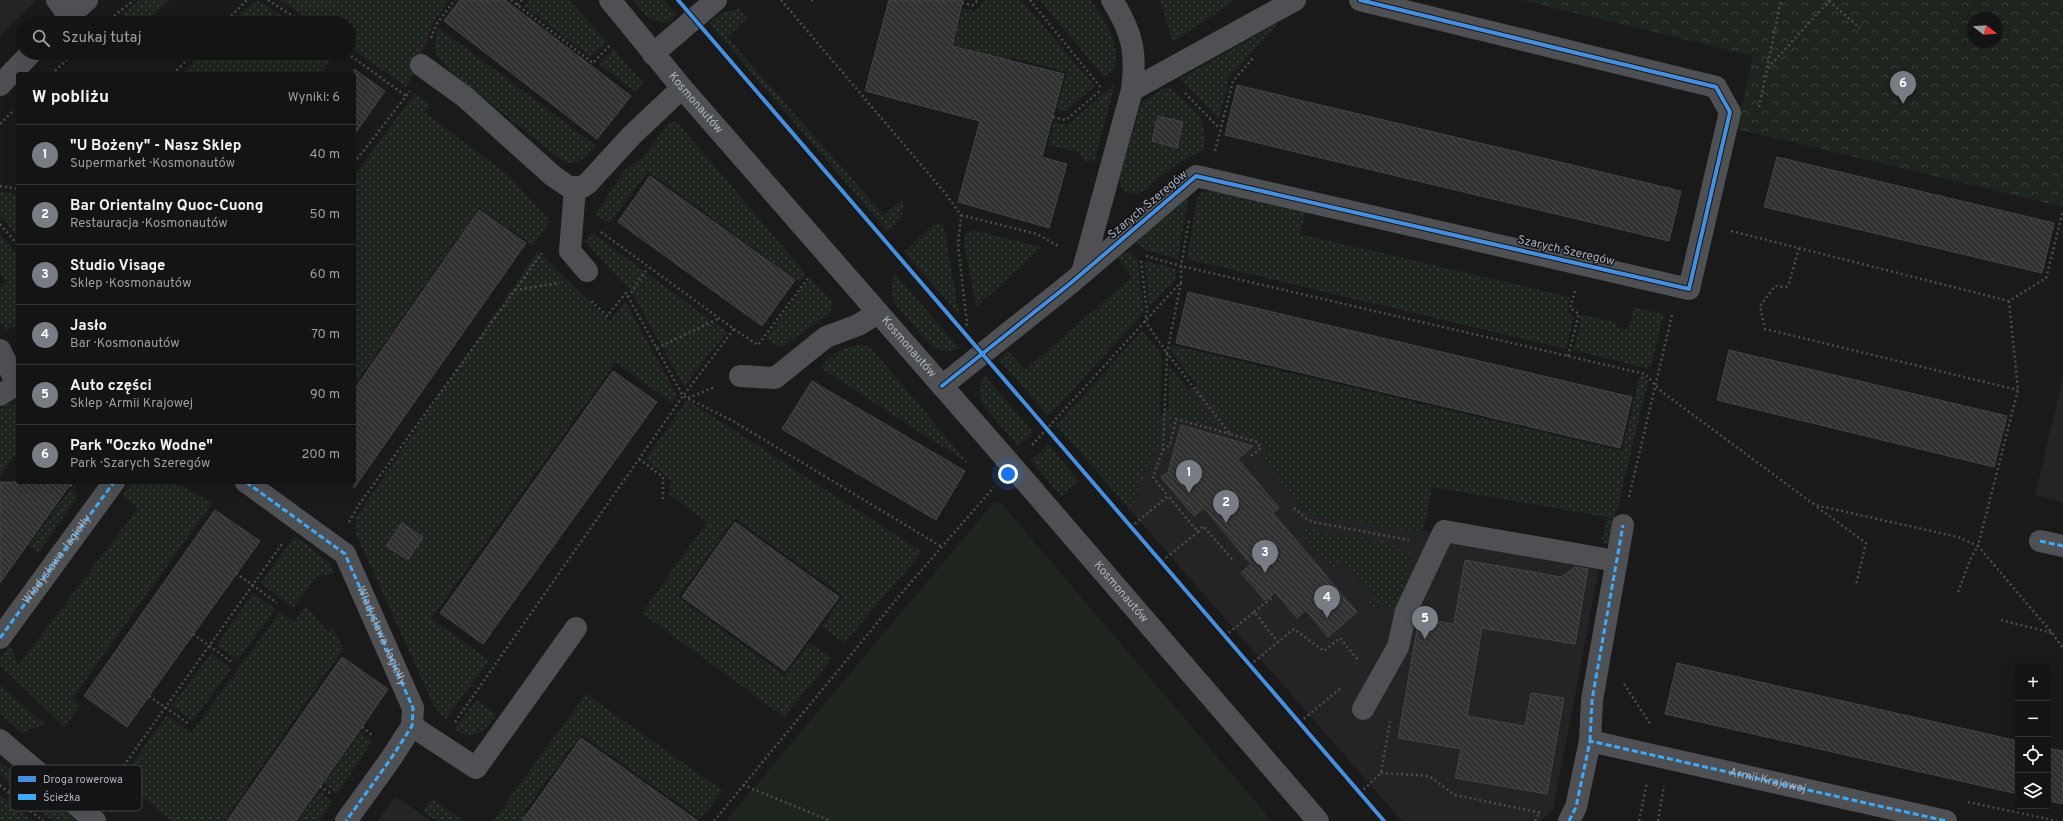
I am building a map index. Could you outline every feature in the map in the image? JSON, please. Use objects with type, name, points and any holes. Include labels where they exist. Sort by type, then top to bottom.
[{"type":"street","points":[[62,13],[87,0]]},
{"type":"street","name":"Kosmonautów","points":[[610,0],[682,88],[1013,467],[1318,821]]},
{"type":"street","points":[[653,54],[716,0]]},
{"type":"street","name":"Szarych Szeregów","points":[[1082,273],[1134,80],[1132,38],[1124,19],[1112,0]]},
{"type":"street","points":[[1134,80],[1164,72],[1295,0]]},
{"type":"street","points":[[1360,0],[1716,87],[1730,112],[1690,290],[1679,287]]},
{"type":"street","points":[[0,84],[24,60]]},
{"type":"street","points":[[421,65],[470,101],[553,176],[569,187],[576,188],[588,183],[632,135],[682,88]]},
{"type":"street","name":"Szarych Szeregów","points":[[942,386],[1082,273],[1196,176],[1679,287]]},
{"type":"street","points":[[576,188],[571,226],[570,251],[587,271]]},
{"type":"street","points":[[740,376],[775,378],[826,337],[858,325],[878,313]]},
{"type":"street","points":[[0,350],[16,382]]},
{"type":"street","points":[[0,394],[16,385]]},
{"type":"street","name":"Władysława Jagiełły","points":[[0,638],[113,484]]},
{"type":"street","name":"Władysława Jagiełły","points":[[249,484],[345,554],[408,695],[413,708],[412,726]]},
{"type":"street","points":[[1569,821],[1576,807],[1590,741],[1592,700],[1623,525]]},
{"type":"street","points":[[1363,709],[1398,647],[1406,611],[1444,530],[1616,561]]},
{"type":"street","points":[[2040,540],[2063,546]]},
{"type":"street","points":[[346,821],[390,760],[412,726],[476,768],[576,628]]},
{"type":"street","points":[[0,740],[29,765]]},
{"type":"street","name":"Armii Krajowej","points":[[1590,741],[1946,821]]},
{"type":"street","points":[[83,811],[95,821]]},
{"type":"path","points":[[114,16],[134,0]]},
{"type":"path","points":[[231,16],[246,0]]},
{"type":"path","points":[[268,0],[293,16]]},
{"type":"path","points":[[511,0],[593,63],[612,43]]},
{"type":"path","points":[[517,5],[522,0]]},
{"type":"path","points":[[781,0],[946,193],[961,215],[958,244],[967,324],[961,330]]},
{"type":"path","points":[[962,3],[973,5],[978,0]]},
{"type":"path","points":[[1030,0],[1102,89]]},
{"type":"path","points":[[1768,68],[1829,0],[1860,28]]},
{"type":"path","points":[[1213,156],[1232,81],[1258,52]]},
{"type":"path","points":[[54,72],[67,60]]},
{"type":"path","points":[[175,72],[187,60]]},
{"type":"path","points":[[356,60],[406,96]]},
{"type":"path","points":[[1164,72],[1220,130]]},
{"type":"path","points":[[1053,117],[1066,120],[1102,89],[1134,80]]},
{"type":"path","points":[[0,124],[16,108]]},
{"type":"path","points":[[0,186],[16,189]]},
{"type":"path","points":[[1729,230],[2009,301],[2046,278],[2063,211]]},
{"type":"path","points":[[961,215],[1046,238],[1067,253],[1082,273]]},
{"type":"path","points":[[0,224],[16,243]]},
{"type":"path","points":[[348,524],[358,506],[559,229],[571,226]]},
{"type":"path","points":[[1799,248],[1789,283],[1786,287],[1775,286],[1760,306],[1765,329],[2018,390]]},
{"type":"path","points":[[1141,255],[1147,311],[1145,321],[1167,353],[1230,434]]},
{"type":"path","points":[[1568,356],[1579,314],[1570,308],[1581,265]]},
{"type":"path","points":[[1198,532],[1153,477],[1163,450],[1167,353],[1181,282],[1181,266],[1645,374],[1668,396],[1866,543],[1856,585]]},
{"type":"path","points":[[628,297],[648,268]]},
{"type":"path","points":[[734,329],[758,345],[813,272]]},
{"type":"path","points":[[515,290],[566,282]]},
{"type":"path","points":[[714,821],[906,588],[1062,411],[1181,282]]},
{"type":"path","points":[[1623,525],[1654,384],[1679,287]]},
{"type":"path","points":[[451,728],[683,396],[626,293]]},
{"type":"path","points":[[1958,592],[1971,558],[1978,546],[2018,390],[2009,301]]},
{"type":"path","points":[[656,348],[720,318]]},
{"type":"path","points":[[1163,450],[1170,445],[1176,419],[1257,442],[1261,448],[1251,456]]},
{"type":"path","points":[[639,460],[662,477],[663,499]]},
{"type":"path","points":[[1131,527],[1168,496]]},
{"type":"path","points":[[1814,505],[1958,537],[1978,546],[2063,648]]},
{"type":"path","points":[[1294,508],[1313,522],[1438,545]]},
{"type":"path","points":[[124,765],[210,646],[298,519]]},
{"type":"path","points":[[1162,561],[1204,526],[1233,560]]},
{"type":"path","points":[[236,573],[277,603]]},
{"type":"path","points":[[1225,636],[1271,598],[1270,596]]},
{"type":"path","points":[[1254,612],[1278,642]]},
{"type":"path","points":[[2001,620],[2052,633]]},
{"type":"path","points":[[1250,665],[1294,629],[1324,651],[1340,638],[1359,663]]},
{"type":"path","points":[[193,634],[233,663]]},
{"type":"path","points":[[1621,678],[1654,729]]},
{"type":"path","points":[[149,696],[189,724]]},
{"type":"path","points":[[362,727],[378,739]]},
{"type":"path","points":[[1639,821],[1653,755]]},
{"type":"path","points":[[1381,773],[1429,776],[1455,795],[1541,812],[1547,816]]},
{"type":"path","points":[[1658,821],[1664,782]]},
{"type":"path","points":[[0,785],[10,793]]},
{"type":"path","points":[[743,785],[831,821]]},
{"type":"path","points":[[1964,801],[2057,821]]},
{"type":"path","points":[[31,811],[43,821]]},
{"type":"path","points":[[1535,821],[1541,812]]},
{"type":"shaded area","points":[[0,0],[37,0],[21,16],[16,16],[16,20],[0,36]]},
{"type":"shaded area","points":[[1216,367],[1351,517],[1600,564],[1553,810],[1540,821],[1402,821],[1096,471]]},
{"type":"shaded area","points":[[2063,377],[2063,502],[2035,495]]},
{"type":"shaded area","points":[[396,797],[432,821],[377,821]]},
{"type":"green space","points":[[140,0],[169,0],[153,16],[125,16],[123,14]]},
{"type":"green space","points":[[279,0],[450,0],[434,21],[413,76],[406,87],[356,51],[356,16],[304,16]]},
{"type":"green space","points":[[529,0],[569,0],[607,42],[591,57],[524,6]]},
{"type":"green space","points":[[633,0],[664,0],[676,14],[671,21],[664,22],[653,20],[645,14]]},
{"type":"green space","points":[[986,0],[1021,0],[1095,86],[1066,111],[1057,109],[1067,72],[1010,57],[1000,93],[965,84],[974,51],[953,45],[963,8],[974,11]]},
{"type":"green space","points":[[1040,0],[1090,0],[1100,14],[1114,42],[1116,61],[1113,69],[1104,77]]},
{"type":"green space","points":[[1160,0],[1235,0],[1173,42]]},
{"type":"green space","points":[[1521,0],[2063,0],[2063,207],[1737,129],[1753,56]]},
{"type":"green space","points":[[259,1],[282,16],[238,16],[251,3]]},
{"type":"green space","points":[[739,9],[747,18],[727,37],[884,215],[903,199],[903,209],[900,218],[887,231],[709,23],[721,13]]},
{"type":"green space","points":[[1278,23],[1229,78],[1219,119],[1180,79]]},
{"type":"green space","points":[[439,28],[595,145],[583,158],[575,163],[570,163],[559,158],[449,70],[440,60],[436,51],[435,41]]},
{"type":"green space","points":[[613,49],[643,83],[636,92],[599,64]]},
{"type":"green space","points":[[194,60],[331,60],[322,72],[183,72]]},
{"type":"green space","points":[[1115,83],[1095,160],[1085,162],[1079,152],[1048,145],[1054,122],[1067,126]]},
{"type":"green space","points":[[1165,88],[1171,88],[1198,115],[1204,130],[1204,151],[1179,163],[1141,193],[1126,192],[1121,187],[1119,179],[1141,103]]},
{"type":"green space","points":[[415,93],[430,104],[424,112],[509,176],[550,221],[533,245],[479,208],[356,383],[356,173]]},
{"type":"green space","points":[[677,122],[806,274],[800,282],[648,171],[609,223],[595,215],[624,171],[642,158],[669,123]]},
{"type":"green space","points":[[0,192],[16,194],[16,235],[0,215]]},
{"type":"green space","points":[[1202,192],[1222,192],[1306,211],[1300,234],[1570,297],[1567,311],[1574,317],[1566,349],[1187,259],[1197,199]]},
{"type":"green space","points":[[1189,194],[1178,259],[1143,249],[1137,242]]},
{"type":"green space","points":[[940,223],[944,227],[959,314],[904,252],[934,224]]},
{"type":"green space","points":[[972,230],[1042,247],[976,307],[964,242],[965,235]]},
{"type":"green space","points":[[592,233],[727,332],[684,386],[631,291],[585,241]]},
{"type":"green space","points":[[0,234],[16,253],[16,326],[6,330],[0,322],[0,284],[5,281],[0,272]]},
{"type":"green space","points":[[538,251],[609,321],[625,302],[677,395],[672,403],[616,362],[431,619],[489,660],[446,719],[434,706],[356,534],[355,526],[357,516]]},
{"type":"green space","points":[[1130,252],[1138,261],[1144,313],[1048,416],[999,360],[1007,350],[1025,370],[1132,277],[1116,256]]},
{"type":"green space","points":[[1145,261],[1176,269],[1176,279],[1149,307]]},
{"type":"green space","points":[[895,274],[960,349],[945,351],[932,347],[895,304],[891,289]]},
{"type":"green space","points":[[810,278],[833,303],[830,312],[781,348],[766,339]]},
{"type":"green space","points":[[1634,307],[1664,314],[1651,365],[1646,368],[1574,350],[1582,314],[1617,323],[1616,327],[1628,330]]},
{"type":"green space","points":[[1142,331],[1161,353],[1159,448],[1152,456],[1131,510],[1056,425]]},
{"type":"green space","points":[[863,345],[871,348],[969,464],[821,368],[834,354],[839,351],[850,347]]},
{"type":"green space","points":[[1171,345],[1622,451],[1640,375],[1646,377],[1648,382],[1609,542],[1605,544],[1602,539],[1607,517],[1432,487],[1427,516],[1421,534],[1352,521],[1319,518],[1304,510],[1261,457],[1268,451],[1259,440],[1233,432],[1170,350]]},
{"type":"green space","points":[[1169,366],[1221,430],[1175,415],[1168,439]]},
{"type":"green space","points":[[985,376],[1033,432],[1018,446],[983,405],[979,388]]},
{"type":"green space","points":[[16,399],[16,454],[0,476],[0,427],[2,425],[0,421],[0,409]]},
{"type":"green space","points":[[687,400],[922,552],[844,643],[822,626],[843,596],[735,518],[678,597],[785,676],[809,643],[832,658],[784,717],[642,613],[707,522],[669,494],[671,480],[645,460]]},
{"type":"green space","points":[[1048,445],[1079,481],[1061,496],[1031,461]]},
{"type":"green space","points":[[129,484],[179,484],[212,503],[72,699],[80,706],[64,727],[0,665],[0,659],[10,644],[18,666],[138,508],[121,495]]},
{"type":"green space","points":[[70,489],[78,496],[38,553],[29,545]]},
{"type":"green space","points":[[995,501],[1002,504],[1272,821],[726,821]]},
{"type":"green space","points":[[1296,526],[1334,534],[1384,541],[1411,554],[1401,596],[1394,611],[1384,602],[1376,609],[1368,602],[1375,596],[1342,560],[1331,569]]},
{"type":"green space","points":[[295,536],[329,562],[334,573],[317,576],[293,608],[261,583]]},
{"type":"green space","points":[[253,593],[275,609],[238,660],[217,645]]},
{"type":"green space","points":[[306,606],[328,632],[333,628],[343,649],[224,821],[171,821],[142,796],[142,765],[131,765],[167,715],[191,733],[280,612],[294,622]]},
{"type":"green space","points":[[211,653],[231,669],[193,721],[172,706]]},
{"type":"green space","points":[[0,685],[44,724],[22,733],[0,713]]},
{"type":"green space","points":[[586,694],[723,791],[700,819],[581,734],[524,812],[536,821],[493,821]]},
{"type":"green space","points":[[476,700],[497,714],[484,729],[479,732],[468,735],[454,729]]},
{"type":"green space","points":[[361,732],[372,741],[337,794],[324,783]]},
{"type":"green space","points":[[0,763],[10,768],[10,784],[0,775]]},
{"type":"green space","points":[[319,791],[332,801],[319,821],[298,821]]},
{"type":"green space","points":[[0,795],[10,803],[10,811],[20,811],[33,821],[0,821]]},
{"type":"green space","points":[[432,799],[464,821],[437,821],[423,812]]},
{"type":"green space","points":[[41,811],[65,811],[77,821],[52,821]]},
{"type":"building","points":[[460,0],[505,0],[631,96],[597,139],[444,21]]},
{"type":"building","points":[[889,0],[963,0],[952,46],[1064,74],[1042,157],[1067,164],[1049,228],[958,202],[980,121],[865,91]]},
{"type":"building","points":[[354,69],[385,91],[356,132],[356,72],[354,72]]},
{"type":"building","points":[[1237,85],[1681,191],[1669,241],[1225,135]]},
{"type":"building","points":[[1158,116],[1183,122],[1177,148],[1152,141]]},
{"type":"building","points":[[1777,157],[2054,223],[2042,273],[1764,207]]},
{"type":"building","points":[[650,176],[795,280],[762,326],[618,222]]},
{"type":"building","points":[[479,210],[526,243],[354,488],[354,484],[356,484],[356,387]]},
{"type":"building","points":[[1188,292],[1632,397],[1620,448],[1176,343]]},
{"type":"building","points":[[1729,350],[2007,416],[1994,467],[1717,400]]},
{"type":"building","points":[[613,371],[657,402],[483,644],[440,613]]},
{"type":"building","points":[[812,381],[965,471],[936,520],[782,429]]},
{"type":"building","points":[[1181,425],[1253,446],[1238,459],[1279,508],[1273,513],[1357,612],[1328,637],[1306,610],[1297,618],[1275,592],[1265,600],[1241,573],[1251,564],[1204,508],[1194,516],[1161,477],[1168,472]]},
{"type":"building","points":[[0,482],[16,482],[16,484],[71,484],[0,583]]},
{"type":"building","points":[[215,510],[260,541],[127,727],[84,696]]},
{"type":"building","points":[[735,522],[839,597],[785,671],[682,597]]},
{"type":"building","points":[[402,523],[423,537],[408,560],[386,546]]},
{"type":"building","points":[[1465,560],[1561,577],[1575,567],[1588,569],[1575,644],[1482,628],[1467,716],[1525,726],[1531,693],[1564,698],[1547,794],[1455,778],[1461,749],[1398,738],[1419,618],[1454,624]]},
{"type":"building","points":[[342,657],[388,689],[362,727],[296,821],[227,821]]},
{"type":"building","points":[[1677,663],[2015,740],[2015,793],[1665,714]]},
{"type":"building","points":[[581,738],[698,821],[522,821]]},
{"type":"building","points":[[2051,749],[2063,751],[2063,804],[2051,802]]},
{"type":"marked path","points":[[0,638],[113,484]]},
{"type":"marked path","points":[[249,484],[345,554],[413,708],[412,726],[390,760],[346,821]]},
{"type":"marked path","points":[[1590,741],[1592,700],[1623,525]]},
{"type":"marked path","points":[[2040,541],[2063,546]]},
{"type":"marked path","points":[[1569,821],[1576,807],[1590,741],[1946,821]]},
{"type":"cycle path","points":[[678,0],[1384,821]]},
{"type":"cycle path","points":[[942,386],[1072,282],[1196,176],[1689,289],[1730,112],[1716,87],[1360,0]]},
{"type":"place","name":"Park \"Oczko Wodne\"","points":[[1903,104]]},
{"type":"place","name":"\"U Bożeny\" - Nasz Sklep","points":[[1189,493]]},
{"type":"place","name":"Bar Orientalny Quoc-Cuong","points":[[1226,523]]},
{"type":"place","name":"Studio Visage","points":[[1265,573]]},
{"type":"place","name":"Jasło","points":[[1327,618]]},
{"type":"place","name":"Auto części","points":[[1425,639]]}]
